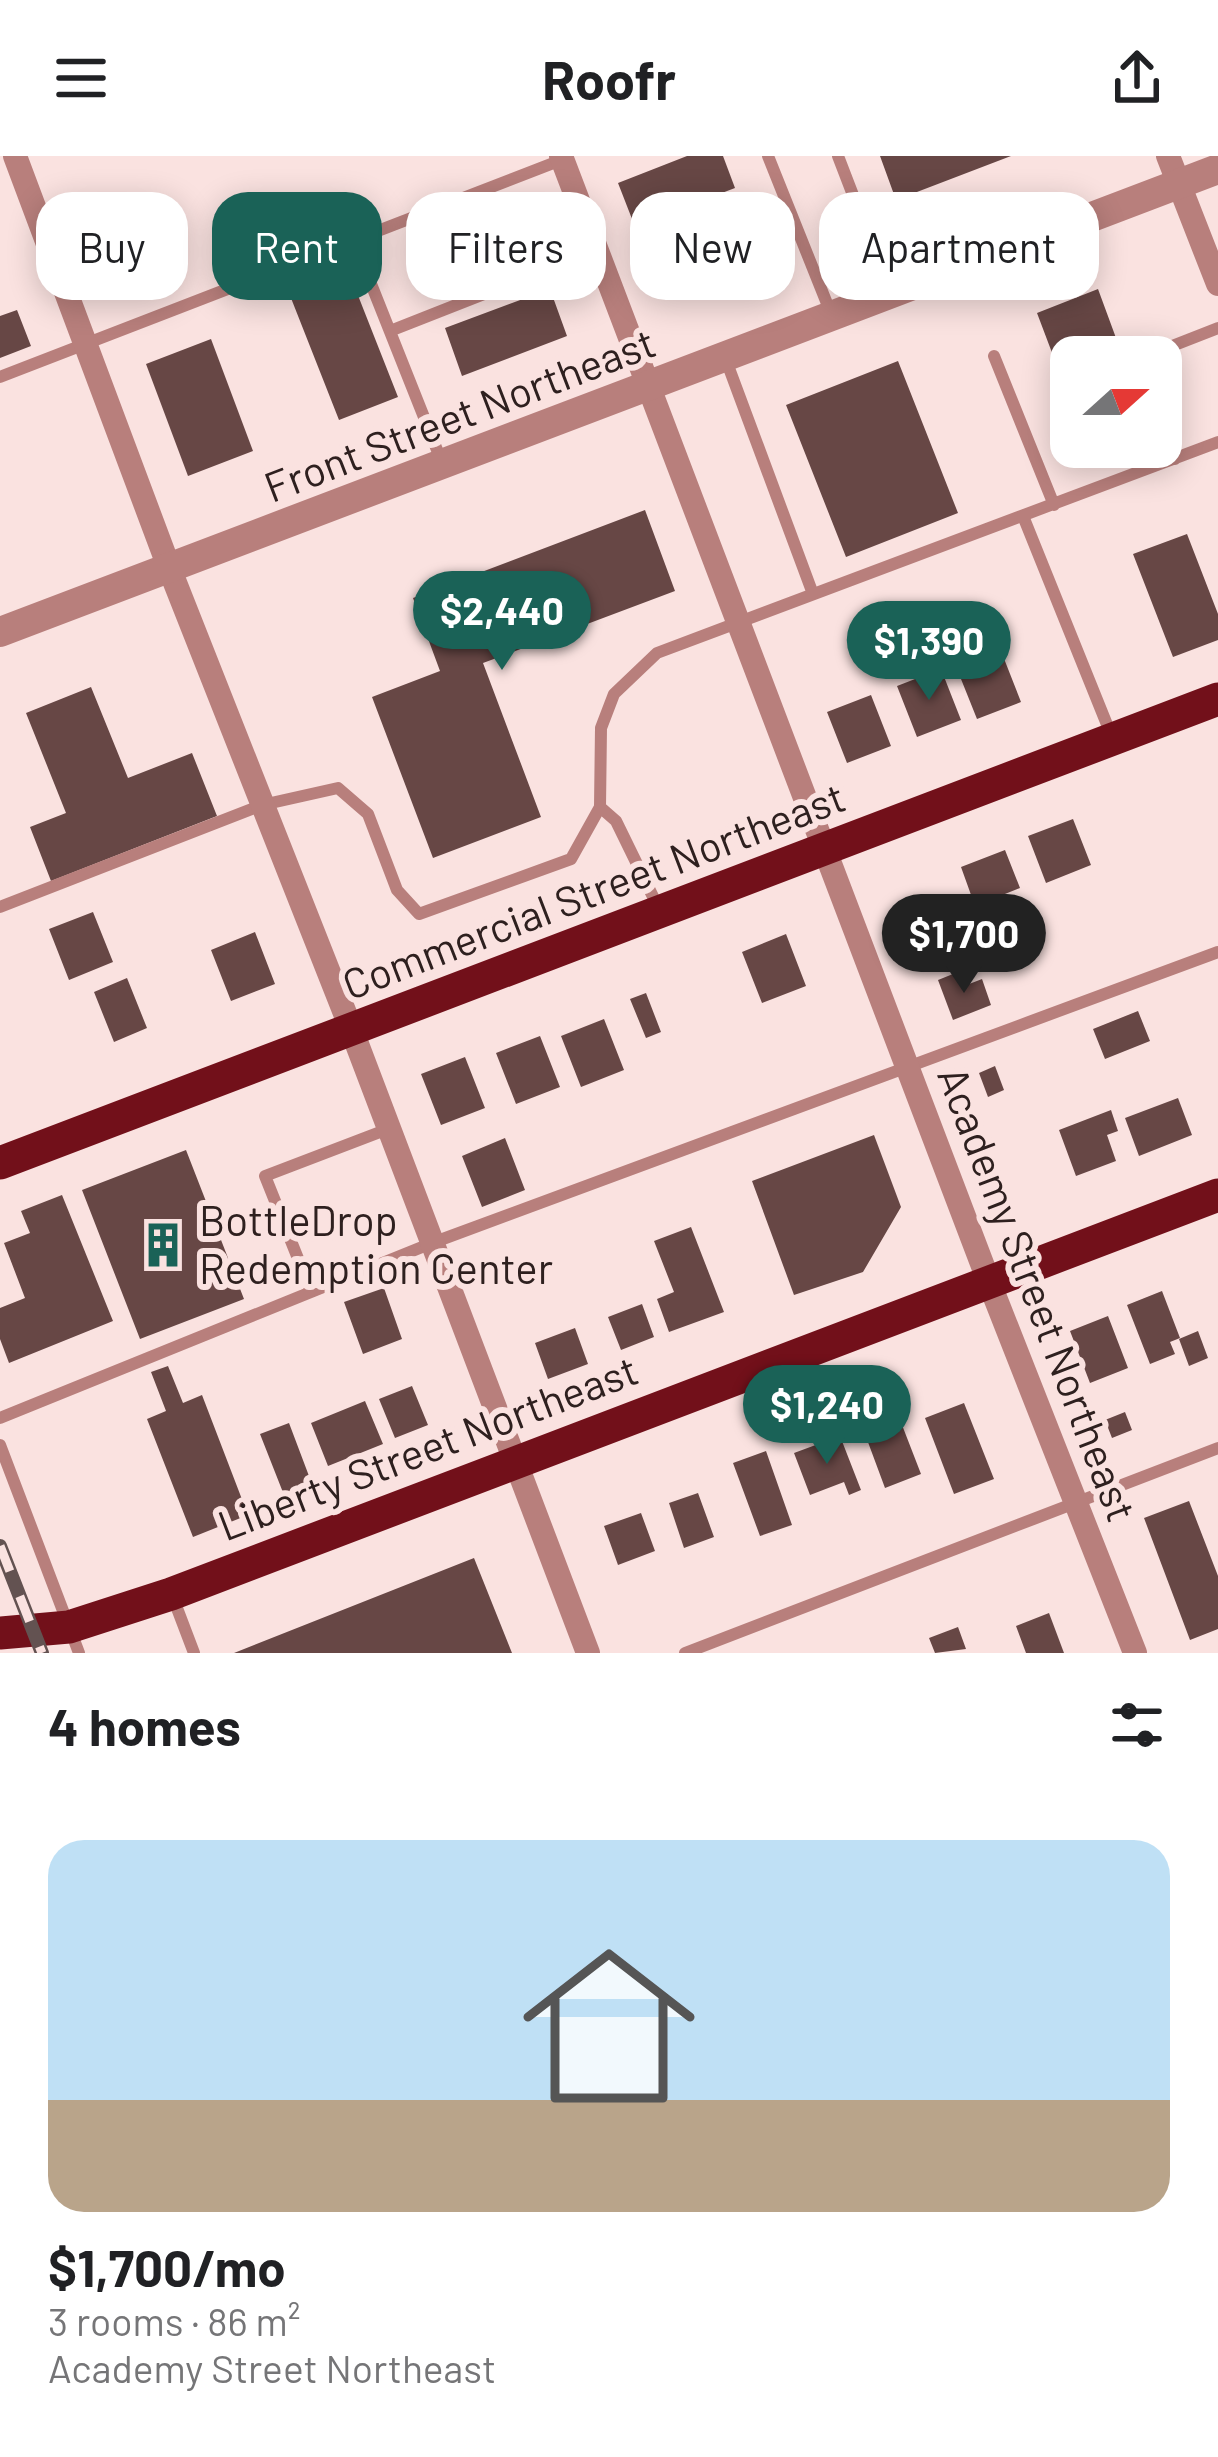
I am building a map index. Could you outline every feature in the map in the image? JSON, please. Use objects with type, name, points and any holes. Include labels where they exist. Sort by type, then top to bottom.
[{"type":"highway","name":"Commercial Street Northeast","points":[[0,1163],[1218,700]]},
{"type":"highway","name":"Liberty Street Northeast","points":[[0,1633],[74,1640],[171,1594],[1218,1195]]},
{"type":"street","points":[[15,156],[588,1653]]},
{"type":"street","name":"Academy Street Northeast","points":[[565,157],[577,192]]},
{"type":"street","name":"Front Street Northeast","points":[[1099,203],[1174,170],[1218,169]]},
{"type":"street","points":[[1174,170],[1218,284]]},
{"type":"street","name":"Academy Street Northeast","points":[[606,276],[1135,1653]]},
{"type":"street","name":"Front Street Northeast","points":[[0,632],[878,300]]},
{"type":"lane","points":[[767,156],[832,317]]},
{"type":"lane","points":[[838,156],[852,192]]},
{"type":"lane","points":[[382,230],[565,157]]},
{"type":"lane","points":[[0,376],[212,296]]},
{"type":"lane","points":[[378,300],[444,466]]},
{"type":"lane","points":[[390,331],[469,300]]},
{"type":"lane","points":[[1182,342],[1218,328]]},
{"type":"lane","points":[[994,356],[1054,505]]},
{"type":"lane","points":[[725,359],[813,594]]},
{"type":"lane","points":[[1182,456],[1218,442]]},
{"type":"lane","points":[[0,907],[262,805],[338,788],[368,814],[397,890],[419,914],[571,859],[600,807],[601,728],[614,694],[657,653],[1151,468]]},
{"type":"lane","points":[[1024,516],[1113,740]]},
{"type":"lane","points":[[600,807],[616,821],[662,914]]},
{"type":"lane","points":[[0,1418],[431,1243],[1218,952]]},
{"type":"lane","points":[[311,1291],[265,1176],[389,1129]]},
{"type":"lane","points":[[0,1445],[74,1640]]},
{"type":"lane","points":[[685,1653],[1218,1448]]},
{"type":"lane","points":[[171,1594],[194,1653]]},
{"type":"building","points":[[687,156],[723,156],[735,188],[630,192],[630,214],[618,183]]},
{"type":"building","points":[[880,156],[1011,156],[917,192],[893,192]]},
{"type":"building","points":[[1099,292],[1115,336],[1050,336],[1050,347],[1037,313],[1070,300],[1099,300]]},
{"type":"building","points":[[292,300],[360,300],[398,397],[339,420]]},
{"type":"building","points":[[520,300],[554,300],[567,336],[462,376],[445,328]]},
{"type":"building","points":[[17,310],[31,346],[0,358],[0,316]]},
{"type":"building","points":[[211,339],[253,451],[188,476],[146,364]]},
{"type":"building","points":[[898,361],[958,513],[846,557],[786,405]]},
{"type":"building","points":[[645,510],[675,591],[483,663],[541,817],[433,858],[372,697],[440,671],[413,598]]},
{"type":"building","points":[[1187,534],[1218,614],[1218,640],[1173,657],[1133,554]]},
{"type":"building","points":[[1001,651],[1021,702],[977,719],[957,669]]},
{"type":"building","points":[[941,669],[961,720],[917,737],[897,686]]},
{"type":"building","points":[[91,687],[128,778],[192,753],[217,816],[51,881],[30,827],[66,813],[26,713]]},
{"type":"building","points":[[871,695],[891,746],[847,763],[827,712]]},
{"type":"building","points":[[1073,819],[1091,865],[1046,883],[1028,836]]},
{"type":"building","points":[[1005,850],[1020,888],[975,906],[961,867]]},
{"type":"building","points":[[93,912],[113,962],[69,980],[49,929]]},
{"type":"building","points":[[255,932],[275,984],[231,1001],[211,950]]},
{"type":"building","points":[[786,934],[806,986],[762,1003],[742,952]]},
{"type":"building","points":[[958,972],[964,986],[982,979],[991,1005],[953,1020],[938,980]]},
{"type":"building","points":[[127,978],[147,1028],[114,1042],[94,992]]},
{"type":"building","points":[[646,993],[661,1032],[646,1038],[630,999]]},
{"type":"building","points":[[1138,1011],[1150,1041],[1105,1059],[1093,1029]]},
{"type":"building","points":[[604,1019],[624,1070],[581,1087],[561,1036]]},
{"type":"building","points":[[540,1036],[560,1087],[516,1104],[496,1053]]},
{"type":"building","points":[[465,1057],[485,1108],[441,1125],[421,1074]]},
{"type":"building","points":[[995,1066],[1004,1090],[988,1097],[979,1073]]},
{"type":"building","points":[[1178,1098],[1192,1135],[1139,1156],[1125,1118]]},
{"type":"building","points":[[1111,1110],[1118,1131],[1107,1135],[1116,1161],[1076,1176],[1059,1130]]},
{"type":"building","points":[[874,1135],[901,1207],[863,1272],[794,1295],[752,1181]]},
{"type":"building","points":[[505,1138],[525,1190],[482,1207],[462,1156]]},
{"type":"building","name":"BottleDrop Redemption Center","points":[[186,1150],[244,1299],[140,1339],[82,1190]]},
{"type":"building","points":[[62,1195],[113,1321],[9,1363],[0,1339],[0,1308],[25,1298],[4,1243],[30,1233],[21,1211]]},
{"type":"building","points":[[691,1227],[724,1312],[669,1332],[657,1299],[674,1292],[654,1241]]},
{"type":"building","points":[[384,1288],[402,1339],[363,1354],[344,1302]]},
{"type":"building","points":[[1162,1291],[1180,1338],[1170,1342],[1175,1354],[1150,1364],[1127,1305]]},
{"type":"building","points":[[642,1304],[654,1337],[621,1350],[608,1317]]},
{"type":"building","points":[[1108,1316],[1128,1368],[1090,1383],[1070,1331]]},
{"type":"building","points":[[575,1328],[588,1364],[548,1379],[535,1343]]},
{"type":"building","points":[[1198,1331],[1208,1358],[1189,1366],[1179,1339]]},
{"type":"building","points":[[168,1366],[183,1403],[202,1395],[248,1515],[193,1537],[147,1419],[166,1411],[151,1372]]},
{"type":"building","points":[[412,1386],[428,1425],[395,1438],[379,1399]]},
{"type":"building","points":[[365,1401],[383,1444],[328,1466],[311,1423]]},
{"type":"building","points":[[964,1403],[994,1479],[954,1494],[925,1418]]},
{"type":"building","points":[[897,1412],[921,1474],[885,1488],[862,1426]]},
{"type":"building","points":[[1125,1412],[1132,1430],[1112,1438],[1105,1420]]},
{"type":"building","points":[[289,1423],[312,1484],[284,1495],[260,1434]]},
{"type":"building","points":[[840,1436],[861,1490],[849,1495],[844,1482],[810,1495],[794,1453]]},
{"type":"building","points":[[766,1451],[792,1525],[760,1536],[733,1463]]},
{"type":"building","points":[[698,1493],[714,1537],[684,1548],[669,1503]]},
{"type":"building","points":[[1189,1501],[1218,1576],[1218,1629],[1190,1640],[1144,1518]]},
{"type":"building","points":[[641,1513],[655,1551],[618,1565],[604,1526]]},
{"type":"building","points":[[474,1558],[512,1653],[234,1653]]},
{"type":"building","points":[[1049,1613],[1064,1653],[1026,1653],[1016,1626]]},
{"type":"building","points":[[958,1627],[966,1649],[935,1653],[929,1638]]},
{"type":"railway","points":[[0,1546],[42,1653]]},
{"type":"place","name":"BottleDrop Redemption Center","points":[[163,1245]]}]
